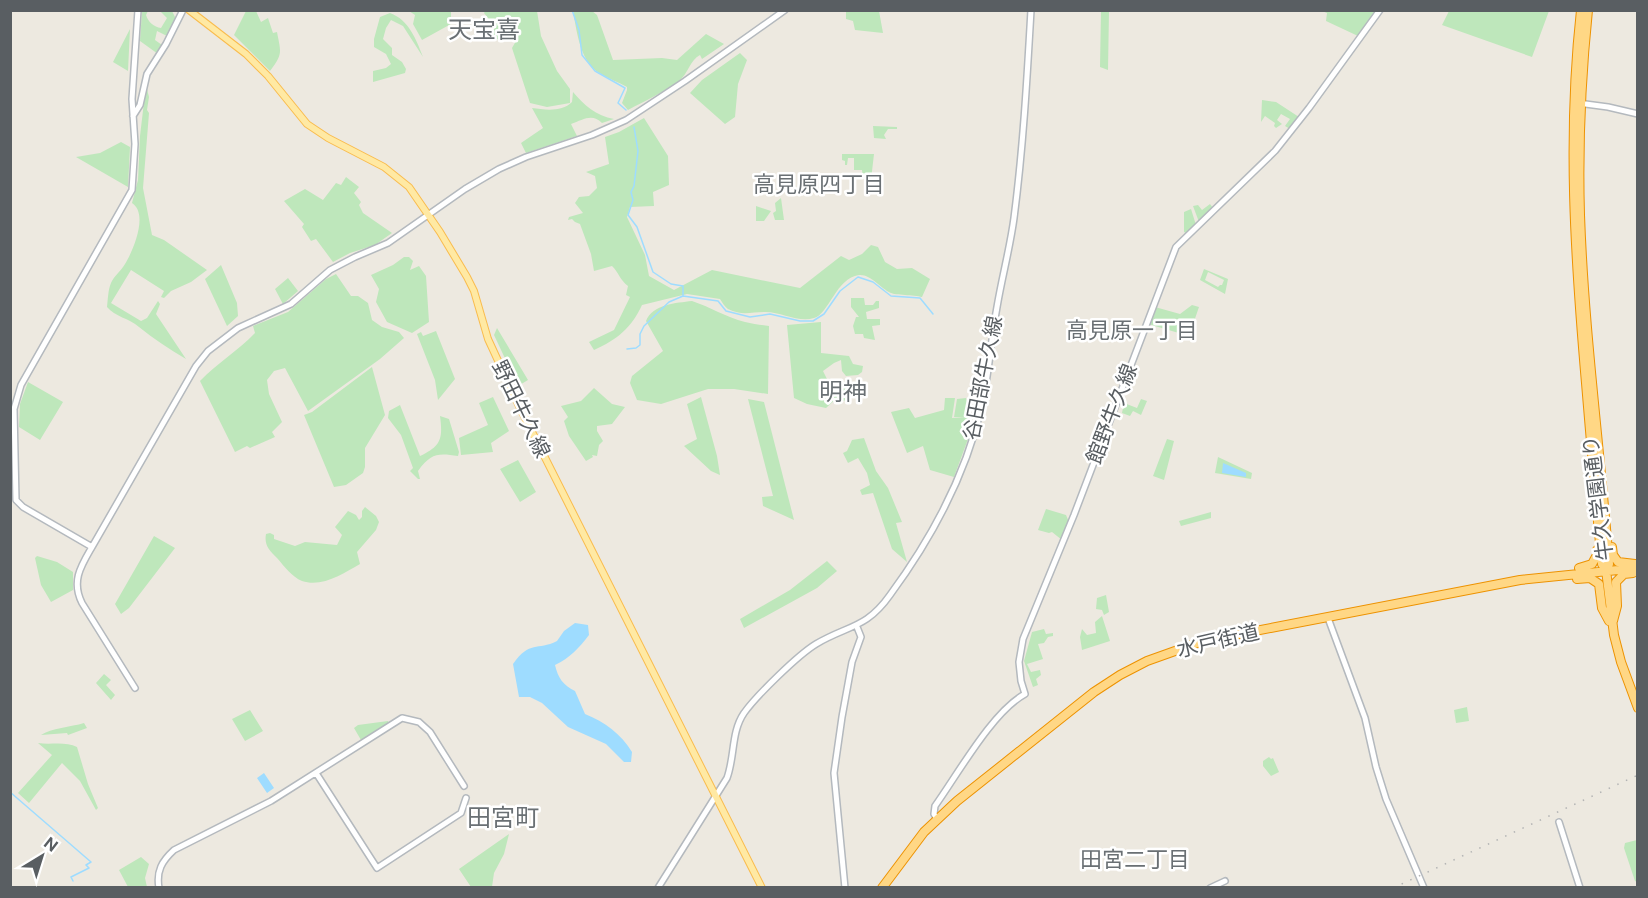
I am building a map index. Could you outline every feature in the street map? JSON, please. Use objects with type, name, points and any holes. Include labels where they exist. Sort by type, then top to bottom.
[{"type":"highway","name":"牛久学園通り","points":[[1581,10],[1577,103],[1583,259],[1602,519],[1609,564],[1605,570],[1612,625]]},
{"type":"highway","name":"牛久学園通り","points":[[1577,103],[1588,10]]},
{"type":"highway","points":[[1602,519],[1610,528],[1615,558],[1621,563],[1638,564]]},
{"type":"highway","points":[[1602,519],[1596,559],[1590,566],[1569,569],[1562,575],[1571,579],[1590,578],[1599,584],[1602,608],[1612,625],[1621,662],[1638,708]]},
{"type":"highway","name":"水戸街道","points":[[882,888],[910,849],[937,819],[966,794],[1094,692],[1131,668],[1163,654],[1194,644],[1520,580],[1605,570],[1638,571]]},
{"type":"highway","points":[[1612,625],[1617,606],[1616,582],[1624,574],[1638,571]]},
{"type":"main road","name":"野田牛久線","points":[[189,10],[246,54],[268,76],[307,124],[393,173],[411,190],[428,215],[474,291],[488,339],[519,406],[762,888]]},
{"type":"street","points":[[92,547],[23,507],[16,500],[14,409],[21,385],[131,193],[135,161],[132,93],[138,10]]},
{"type":"street","points":[[133,116],[140,105],[147,74],[166,44],[183,10]]},
{"type":"street","points":[[135,688],[78,594],[76,585],[78,572],[196,366],[208,351],[243,325],[291,304],[330,270],[384,245],[465,189],[499,169],[626,120],[677,87],[784,10]]},
{"type":"street","name":"谷田部牛久線","points":[[658,888],[716,797],[730,770],[735,734],[748,709],[807,651],[822,641],[857,627],[873,615],[885,602],[928,538],[956,484],[976,428],[984,395],[996,309],[1017,198],[1031,10]]},
{"type":"street","name":"館野牛久線","points":[[937,819],[934,814],[935,806],[992,724],[1005,708],[1025,694],[1019,662],[1023,639],[1081,497],[1176,247],[1275,152],[1380,10]]},
{"type":"street","points":[[1577,103],[1638,114]]},
{"type":"street","points":[[1328,618],[1365,718],[1386,799],[1424,888]]},
{"type":"street","points":[[846,888],[834,773],[850,673],[861,637],[857,627]]},
{"type":"street","points":[[159,888],[157,876],[163,861],[174,850],[253,810],[402,718],[419,722],[430,732],[464,786]]},
{"type":"street","points":[[316,773],[377,868],[461,813],[466,798]]},
{"type":"street","points":[[1559,822],[1580,888]]},
{"type":"street","points":[[1210,888],[1225,881]]},
{"type":"green space","points":[[486,10],[537,11],[541,36],[557,71],[570,89],[570,103],[547,107],[530,103],[512,48],[516,41],[512,36],[488,41],[474,35],[478,29],[491,22],[484,13]]},
{"type":"green space","points":[[1449,10],[1549,11],[1532,57],[1442,25]]},
{"type":"green space","points":[[142,11],[148,11],[146,15],[148,20],[161,28],[167,18],[160,11],[172,11],[176,19],[167,36],[157,31],[155,40],[162,45],[158,54],[140,41]]},
{"type":"green space","points":[[246,11],[256,11],[261,22],[268,18],[273,33],[277,32],[280,53],[270,71],[234,35]]},
{"type":"green space","points":[[409,11],[451,11],[451,24],[422,40],[413,24],[415,15]]},
{"type":"green space","points":[[573,11],[592,11],[597,15],[613,60],[662,58],[677,60],[706,34],[724,44],[702,59],[700,55],[697,57],[674,85],[628,110],[622,103],[627,87],[594,69],[584,55]]},
{"type":"green space","points":[[846,11],[879,11],[883,33],[855,30],[853,21],[846,19]]},
{"type":"green space","points":[[1101,11],[1109,11],[1108,70],[1100,67]]},
{"type":"green space","points":[[1322,11],[1377,11],[1358,36],[1326,21],[1327,13]]},
{"type":"green space","points":[[390,13],[407,25],[423,57],[403,26],[391,20],[383,39],[392,48],[392,55],[402,62],[406,69],[405,73],[373,82],[373,71],[386,68],[391,64],[386,54],[374,47],[380,17]]},
{"type":"green space","points":[[130,29],[128,71],[113,62]]},
{"type":"green space","points":[[740,53],[747,60],[738,84],[735,117],[725,124],[690,93],[702,80]]},
{"type":"green space","points":[[146,85],[149,113],[143,188],[152,235],[164,240],[207,270],[191,282],[171,291],[164,298],[161,297],[164,291],[131,270],[111,303],[141,321],[147,318],[158,301],[160,304],[156,314],[186,359],[107,307],[111,283],[128,258],[138,233],[139,215],[132,203],[138,180]]},
{"type":"green space","points":[[573,92],[591,109],[614,119],[602,123],[595,118],[587,118],[571,124],[577,136],[526,153],[521,143],[543,128],[532,108],[559,109],[572,102]]},
{"type":"green space","points":[[1262,100],[1276,102],[1299,117],[1290,129],[1285,126],[1290,119],[1281,114],[1277,120],[1282,124],[1276,128],[1275,123],[1265,116],[1261,122]]},
{"type":"green space","points":[[644,118],[668,156],[669,185],[653,192],[654,206],[630,207],[627,217],[645,255],[649,276],[674,290],[712,270],[800,288],[841,256],[849,260],[862,254],[871,245],[878,247],[885,262],[897,269],[912,268],[930,279],[922,297],[891,293],[868,277],[859,275],[844,282],[824,310],[814,318],[808,319],[770,312],[738,312],[728,309],[720,299],[687,294],[642,305],[634,320],[623,332],[594,350],[589,342],[614,330],[630,297],[626,295],[628,286],[612,266],[594,271],[591,254],[580,224],[572,219],[568,220],[569,217],[583,213],[575,203],[579,197],[589,196],[597,188],[595,176],[586,172],[609,164],[605,137]]},
{"type":"green space","points":[[873,126],[897,127],[897,129],[888,129],[884,135],[886,139],[874,138]]},
{"type":"green space","points":[[121,142],[130,147],[128,187],[76,157],[100,153]]},
{"type":"green space","points":[[842,154],[874,154],[871,180],[863,179],[862,170],[854,170],[854,158],[848,158],[847,165],[845,165]]},
{"type":"green space","points":[[346,177],[359,187],[354,193],[361,202],[359,205],[363,213],[392,233],[375,245],[350,253],[333,262],[316,239],[311,241],[302,227],[304,224],[284,201],[305,189],[323,200],[336,183],[341,185]]},
{"type":"green space","points":[[781,198],[784,220],[775,220],[773,213],[776,211],[775,203]]},
{"type":"green space","points":[[1210,204],[1213,208],[1199,222],[1193,206],[1198,205],[1202,210]]},
{"type":"green space","points":[[756,206],[771,211],[764,221],[756,221]]},
{"type":"green space","points":[[1191,209],[1196,225],[1186,233],[1184,232],[1184,212]]},
{"type":"green space","points":[[404,257],[409,257],[413,261],[410,270],[419,266],[426,276],[429,322],[412,333],[387,322],[376,302],[379,289],[371,275]]},
{"type":"green space","points":[[221,265],[237,303],[238,316],[227,326],[205,279]]},
{"type":"green space","points":[[1204,269],[1228,279],[1225,294],[1200,280]],"holes":[[[1208,272],[1224,280],[1218,287],[1205,280]]]},
{"type":"green space","points":[[336,274],[351,296],[358,296],[368,303],[372,320],[382,327],[399,332],[404,338],[380,359],[308,411],[285,368],[274,371],[267,380],[269,394],[282,422],[272,432],[275,437],[235,452],[200,381],[255,333],[253,326],[288,312],[326,279]]},
{"type":"green space","points":[[288,278],[298,291],[283,304],[275,289]]},
{"type":"green space","points":[[851,298],[864,298],[865,305],[873,305],[879,301],[879,308],[866,312],[867,319],[880,319],[880,325],[872,326],[875,340],[864,338],[863,334],[855,334],[853,326],[856,317],[859,317],[851,307]]},
{"type":"green space","points":[[692,301],[738,320],[769,326],[768,394],[734,389],[708,389],[661,404],[637,400],[630,383],[632,376],[663,351],[646,321],[649,315],[659,308]]},
{"type":"green space","points":[[1192,305],[1199,307],[1189,336],[1148,324],[1155,307],[1180,314]]},
{"type":"green space","points":[[821,322],[821,353],[849,356],[853,364],[863,366],[862,372],[858,375],[846,376],[842,371],[841,360],[823,371],[830,385],[840,386],[846,381],[853,387],[853,392],[844,401],[837,398],[826,408],[807,404],[794,398],[787,325]]},
{"type":"green space","points":[[497,328],[528,380],[518,386],[494,335]]},
{"type":"green space","points":[[436,331],[455,379],[438,400],[435,380],[417,334],[421,332],[423,336]]},
{"type":"green space","points":[[372,367],[385,415],[365,448],[363,473],[346,485],[334,487],[304,415],[312,412]]},
{"type":"green space","points":[[28,382],[63,402],[40,440],[19,427],[20,404]]},
{"type":"green space","points":[[594,388],[612,404],[625,407],[612,424],[597,426],[597,431],[603,441],[599,445],[597,456],[592,455],[593,457],[586,461],[569,436],[564,421],[568,417],[561,406],[581,401]]},
{"type":"green space","points":[[493,397],[509,431],[491,443],[493,452],[461,455],[459,438],[488,425],[479,403]]},
{"type":"green space","points":[[701,397],[720,475],[711,471],[684,446],[697,439],[687,404]]},
{"type":"green space","points":[[945,398],[955,398],[952,418],[966,417],[954,417],[957,399],[966,398],[969,408],[968,416],[971,416],[968,439],[954,477],[930,470],[923,446],[907,453],[891,412],[909,408],[915,418],[944,410]]},
{"type":"green space","points":[[748,399],[764,402],[794,520],[763,506],[762,497],[773,496]]},
{"type":"green space","points":[[1141,399],[1147,401],[1141,415],[1133,411],[1130,416],[1122,413],[1124,403],[1137,408]]},
{"type":"green space","points":[[400,405],[420,456],[432,449],[439,441],[440,416],[449,419],[459,452],[458,456],[440,455],[431,458],[418,471],[420,479],[418,479],[410,471],[413,468],[401,435],[388,418],[389,411]]},
{"type":"green space","points":[[864,438],[876,471],[888,488],[902,522],[896,523],[907,562],[892,549],[873,493],[862,495],[860,490],[870,485],[867,473],[858,458],[848,463],[843,453],[847,451],[852,440]]},
{"type":"green space","points":[[1167,439],[1174,441],[1164,480],[1153,476]]},
{"type":"green space","points":[[1218,457],[1252,473],[1251,479],[1215,473]]},
{"type":"green space","points":[[518,460],[536,492],[520,502],[500,469]]},
{"type":"green space","points":[[365,507],[376,516],[379,522],[376,530],[357,552],[360,564],[325,581],[310,583],[298,579],[285,568],[266,544],[266,534],[270,533],[274,535],[274,539],[295,546],[305,542],[337,545],[342,535],[335,527],[348,511],[356,515],[359,520]]},
{"type":"green space","points":[[1046,509],[1066,515],[1069,522],[1062,540],[1052,532],[1038,530]]},
{"type":"green space","points":[[1211,512],[1211,518],[1181,526],[1179,521]]},
{"type":"green space","points":[[154,536],[175,548],[129,608],[121,614],[115,604]]},
{"type":"green space","points":[[37,556],[57,562],[73,572],[73,590],[51,602],[41,585],[35,558]]},
{"type":"green space","points":[[827,561],[837,571],[817,588],[744,628],[740,619],[790,590]]},
{"type":"green space","points":[[1106,595],[1109,612],[1104,615],[1102,610],[1096,609],[1097,598]]},
{"type":"green space","points":[[1102,616],[1110,641],[1082,650],[1080,637],[1082,629],[1087,635],[1096,633],[1095,622]]},
{"type":"green space","points":[[1044,629],[1046,634],[1053,633],[1053,636],[1048,637],[1044,643],[1038,644],[1043,659],[1027,664],[1031,672],[1040,670],[1041,675],[1036,679],[1038,685],[1033,687],[1024,661],[1032,632]]},
{"type":"green space","points":[[104,674],[111,680],[106,685],[115,695],[111,700],[96,683]]},
{"type":"green space","points":[[1467,707],[1469,721],[1456,723],[1454,710]]},
{"type":"green space","points":[[250,710],[263,731],[245,741],[232,719]]},
{"type":"green space","points":[[388,721],[389,724],[361,740],[354,728],[358,725]]},
{"type":"green space","points":[[84,723],[87,728],[68,735],[67,733],[41,735],[56,729]]},
{"type":"green space","points":[[38,743],[77,747],[98,808],[96,810],[80,781],[62,763],[29,803],[18,793],[52,755]]},
{"type":"green space","points":[[1269,757],[1273,758],[1279,772],[1271,776],[1263,766],[1263,761]]},
{"type":"green space","points":[[509,834],[504,854],[494,873],[492,887],[471,887],[459,869]]},
{"type":"green space","points":[[1637,840],[1637,882],[1624,848],[1625,843]]},
{"type":"green space","points":[[141,857],[149,864],[145,878],[147,887],[128,887],[119,870]]},
{"type":"water","points":[[1223,463],[1246,473],[1246,477],[1222,473]]},
{"type":"water","points":[[575,623],[588,625],[589,635],[574,652],[555,665],[558,674],[564,684],[575,691],[585,714],[606,725],[623,740],[632,752],[631,762],[624,762],[606,744],[568,727],[542,703],[530,697],[519,697],[513,664],[529,649],[557,641],[564,631]]},
{"type":"water","points":[[264,773],[274,788],[267,793],[257,778]]},
{"type":"waterway","points":[[572,10],[579,30],[582,55],[595,71],[625,88],[618,103],[626,110]]},
{"type":"waterway","points":[[627,349],[640,345],[640,334],[644,326],[669,302],[683,296],[683,286],[671,284],[653,272],[637,227],[628,215],[633,200],[631,192],[634,186],[638,151],[634,127]]},
{"type":"waterway","points":[[683,296],[718,301],[726,311],[750,317],[770,314],[800,321],[813,321],[824,314],[840,291],[858,277],[873,282],[891,296],[920,298],[933,314]]},
{"type":"waterway","points":[[10,792],[91,862],[86,865],[89,868],[71,877],[73,881]]},
{"type":"railway","points":[[1393,888],[1638,775]]},
{"type":"district","name":"天宝喜","points":[[484,30]]},
{"type":"district","name":"高見原四丁目","points":[[819,184]]},
{"type":"district","name":"高見原一丁目","points":[[1132,330]]},
{"type":"district","name":"明神","points":[[843,392]]},
{"type":"district","name":"田宮町","points":[[503,818]]},
{"type":"district","name":"田宮二丁目","points":[[1135,859]]}]
